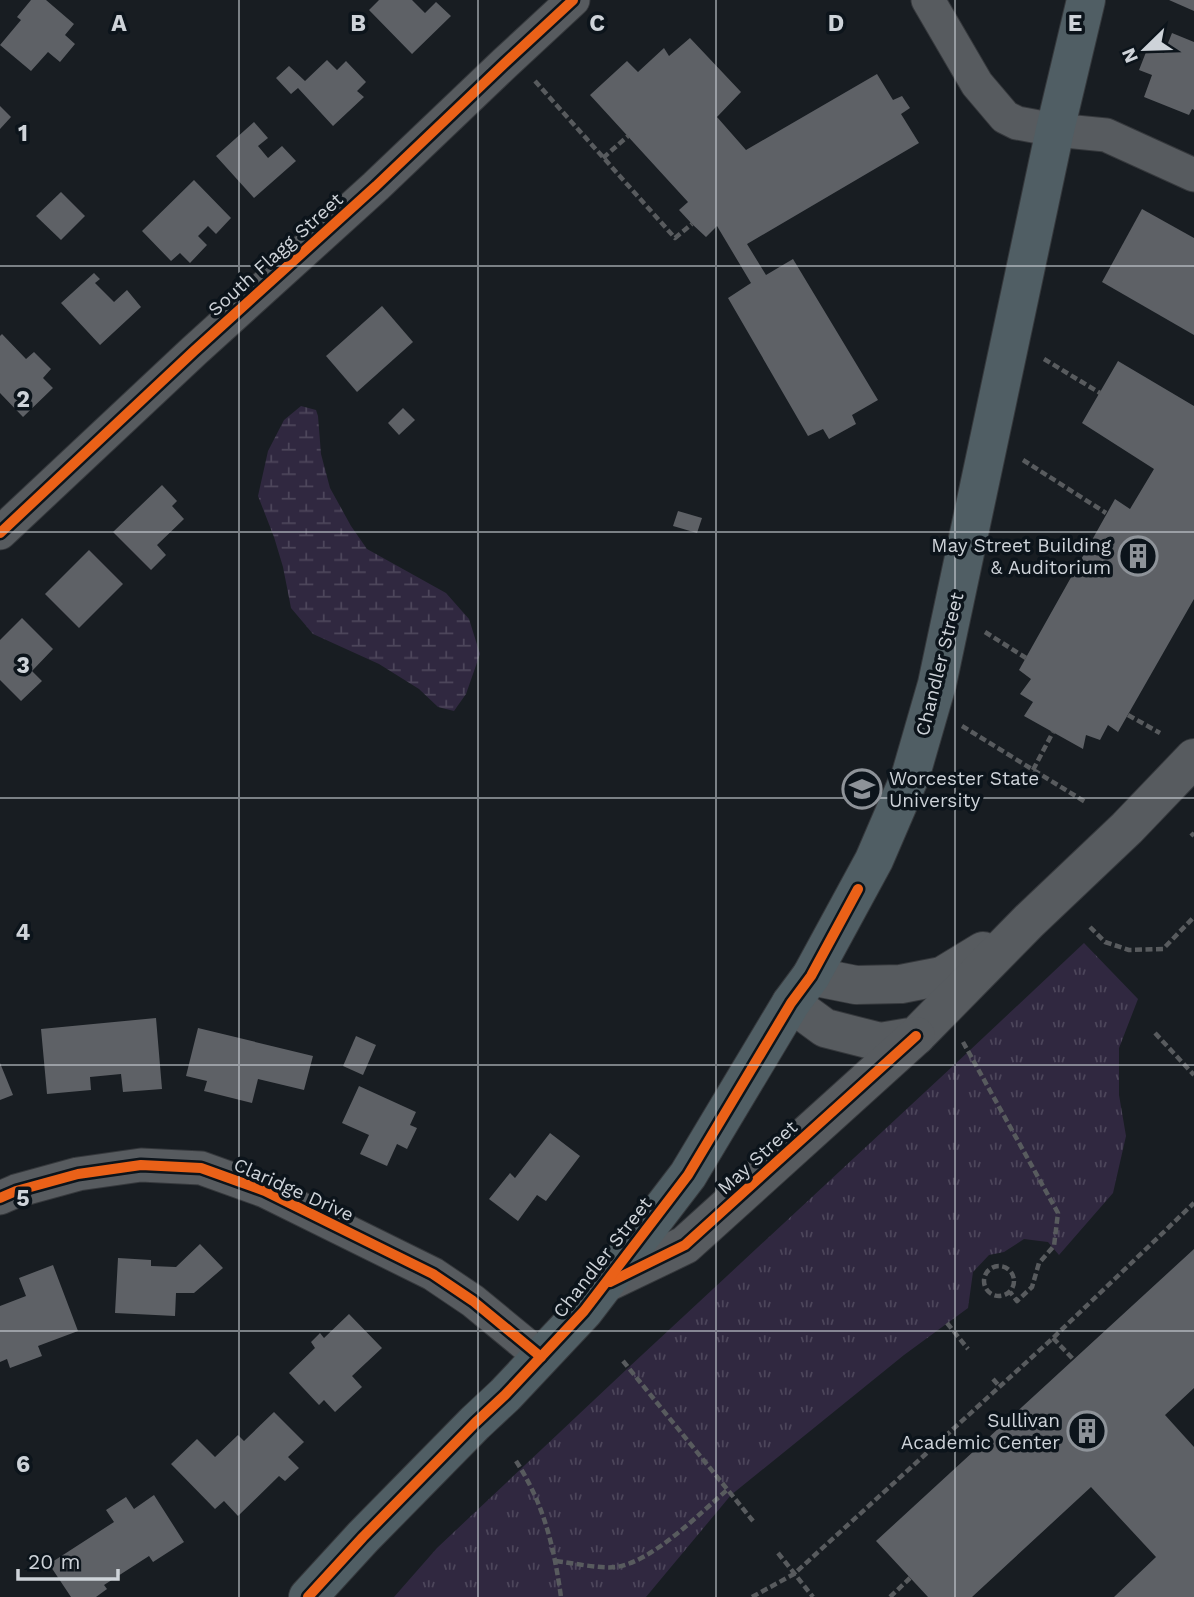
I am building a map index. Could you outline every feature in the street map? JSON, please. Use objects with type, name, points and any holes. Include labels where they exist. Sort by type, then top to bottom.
[{"type":"main road","name":"Chandler Street","points":[[308,1597],[363,1537],[541,1357],[606,1283],[688,1175],[801,990],[874,860],[911,774],[937,684],[1055,130],[1086,0]]},
{"type":"street","name":"South Flagg Street","points":[[0,533],[573,0]]},
{"type":"street","points":[[928,0],[978,84],[1005,117],[1017,123],[1055,130],[1106,135],[1194,175]]},
{"type":"street","name":"May Street","points":[[606,1283],[685,1245],[916,1036],[1029,921],[1127,828],[1194,758]]},
{"type":"street","name":"May Street","points":[[801,990],[901,984],[942,976],[1029,921]]},
{"type":"street","points":[[801,990],[825,1027],[880,1042],[916,1036]]},
{"type":"street","name":"Claridge Drive","points":[[0,1198],[78,1174],[141,1165],[201,1168],[265,1191],[433,1274],[473,1301],[541,1357]]},
{"type":"path","points":[[535,81],[675,238],[692,223]]},
{"type":"path","points":[[603,159],[628,136]]},
{"type":"path","points":[[1044,359],[1100,393]]},
{"type":"path","points":[[1023,460],[1106,513]]},
{"type":"path","points":[[984,632],[1026,658]]},
{"type":"path","points":[[1128,715],[1160,733]]},
{"type":"path","points":[[962,726],[1087,803]]},
{"type":"path","points":[[1033,770],[1053,732]]},
{"type":"path","points":[[1090,927],[1105,942],[1129,950],[1147,951],[1163,949],[1194,917]]},
{"type":"path","points":[[1155,1033],[1194,1075]]},
{"type":"path","points":[[963,1042],[1058,1213],[1054,1246],[1039,1263],[1032,1287],[1017,1301],[1010,1292]]},
{"type":"path","points":[[752,1597],[794,1574],[1053,1338],[1194,1203]]},
{"type":"path","points":[[996,1266],[1009,1269],[1013,1273],[1014,1283],[1010,1292],[1000,1296],[990,1293],[984,1280],[988,1271],[996,1266]]},
{"type":"path","points":[[947,1323],[968,1349]]},
{"type":"path","points":[[1053,1338],[1073,1359]]},
{"type":"path","points":[[622,1361],[753,1521]]},
{"type":"path","points":[[993,1379],[1000,1387]]},
{"type":"path","points":[[516,1461],[542,1510],[556,1561],[561,1597]]},
{"type":"path","points":[[556,1561],[614,1567],[636,1562],[657,1550],[727,1490]]},
{"type":"path","points":[[778,1553],[813,1597]]},
{"type":"path","points":[[890,1597],[910,1578]]},
{"type":"green space","points":[[301,406],[316,410],[321,454],[330,488],[367,549],[446,593],[469,619],[480,654],[466,694],[454,711],[438,707],[419,689],[379,664],[313,634],[291,608],[283,567],[258,496],[268,451],[284,420]]},
{"type":"green space","points":[[1084,943],[1138,999],[1119,1048],[1119,1095],[1126,1136],[1113,1193],[1059,1255],[1048,1242],[1024,1239],[1004,1252],[989,1255],[973,1272],[968,1308],[904,1355],[731,1495],[646,1597],[394,1597],[437,1548]]},
{"type":"building","points":[[31,0],[46,0],[74,24],[65,35],[75,44],[60,62],[48,52],[31,71],[0,45],[21,20],[17,17]]},
{"type":"building","points":[[379,0],[412,0],[425,13],[436,2],[451,16],[412,54],[369,10]]},
{"type":"building","points":[[1169,0],[1194,0],[1194,11]]},
{"type":"building","points":[[1172,33],[1194,42],[1194,110],[1192,109],[1189,115],[1144,97],[1152,75],[1139,70],[1148,47],[1164,53]]},
{"type":"building","points":[[690,38],[741,92],[717,117],[746,150],[877,74],[893,100],[902,96],[910,108],[901,114],[919,143],[747,244],[766,275],[793,259],[878,400],[852,415],[856,424],[829,439],[823,429],[808,436],[728,298],[751,283],[717,226],[706,237],[692,224],[679,210],[688,202],[590,95],[627,61],[638,72],[664,48],[669,56]]},
{"type":"building","points":[[327,60],[337,70],[346,61],[366,82],[357,91],[364,97],[333,126],[298,88],[291,94],[276,78],[289,66],[305,81]]},
{"type":"building","points":[[0,106],[11,117],[0,129]]},
{"type":"building","points":[[254,122],[268,138],[258,146],[268,158],[282,146],[296,161],[254,198],[216,156]]},
{"type":"building","points":[[194,180],[231,218],[216,234],[208,226],[198,236],[207,245],[190,263],[180,253],[171,261],[142,231]]},
{"type":"building","points":[[61,192],[85,216],[61,240],[36,216]]},
{"type":"building","points":[[1142,209],[1194,238],[1194,335],[1102,282]]},
{"type":"building","points":[[94,273],[100,279],[95,283],[114,302],[127,290],[141,307],[100,345],[61,303]]},
{"type":"building","points":[[382,306],[413,342],[357,392],[326,356]]},
{"type":"building","points":[[2,334],[26,359],[34,352],[51,369],[43,378],[53,388],[23,417],[0,393]]},
{"type":"building","name":"May Street Building & Auditorium","points":[[1118,361],[1194,406],[1194,599],[1118,732],[1108,725],[1100,740],[1086,735],[1083,749],[1024,716],[1033,702],[1020,694],[1031,679],[1019,670],[1115,499],[1130,509],[1154,469],[1082,423]]},
{"type":"building","points":[[403,408],[415,420],[399,435],[388,423]]},
{"type":"building","points":[[162,485],[177,501],[172,506],[184,519],[157,545],[166,555],[151,570],[113,532]]},
{"type":"building","points":[[678,511],[702,518],[697,533],[673,526]]},
{"type":"building","points":[[89,550],[123,584],[79,628],[45,594]]},
{"type":"building","points":[[22,618],[53,649],[32,671],[42,681],[21,701],[0,680],[0,640]]},
{"type":"building","points":[[156,1018],[162,1089],[123,1092],[121,1074],[90,1077],[91,1090],[47,1094],[41,1029]]},
{"type":"building","points":[[198,1028],[313,1056],[304,1090],[258,1079],[252,1103],[204,1091],[207,1081],[186,1076]]},
{"type":"building","points":[[356,1036],[376,1045],[363,1075],[343,1066]]},
{"type":"building","points":[[0,1063],[13,1095],[0,1100]]},
{"type":"building","points":[[359,1086],[416,1112],[410,1125],[417,1128],[407,1149],[397,1144],[387,1166],[360,1154],[369,1135],[342,1123]]},
{"type":"building","points":[[550,1133],[580,1156],[546,1201],[537,1195],[518,1221],[489,1199],[510,1173],[515,1178]]},
{"type":"building","points":[[200,1244],[223,1268],[194,1293],[176,1293],[175,1316],[115,1313],[118,1258],[151,1260],[151,1266],[176,1267]]},
{"type":"building","name":"Sullivan Academic Center","points":[[1194,1249],[1194,1388],[1165,1415],[1194,1447],[1194,1597],[1114,1597],[1156,1557],[1091,1487],[972,1597],[928,1597],[876,1541]]},
{"type":"building","points":[[53,1265],[78,1331],[38,1346],[42,1356],[10,1368],[7,1359],[0,1362],[0,1306],[26,1296],[19,1278]]},
{"type":"building","points":[[349,1314],[382,1348],[352,1376],[362,1387],[335,1412],[324,1400],[319,1405],[289,1373],[315,1348],[311,1342],[320,1333],[324,1338]]},
{"type":"building","points":[[274,1412],[304,1442],[288,1457],[299,1468],[285,1481],[279,1476],[238,1516],[224,1501],[215,1509],[171,1464],[197,1439],[215,1457],[238,1435],[244,1441]]},
{"type":"building","points":[[154,1495],[184,1542],[153,1562],[149,1556],[104,1585],[107,1589],[96,1597],[71,1597],[49,1564],[114,1522],[106,1510],[126,1497],[134,1509]]},
{"type":"cycle path","points":[[0,533],[573,0]]},
{"type":"cycle path","points":[[308,1597],[584,1311],[688,1175],[791,1003],[811,976],[858,889]]},
{"type":"cycle path","points":[[610,1282],[685,1245],[916,1036]]},
{"type":"cycle path","points":[[0,1198],[78,1174],[141,1165],[201,1168],[265,1191],[433,1274],[473,1301],[541,1357]]},
{"type":"place","name":"May Street Building & Auditorium","points":[[1138,556]]},
{"type":"place","name":"Worcester State University","points":[[862,789]]},
{"type":"place","name":"Sullivan Academic Center","points":[[1087,1431]]}]
